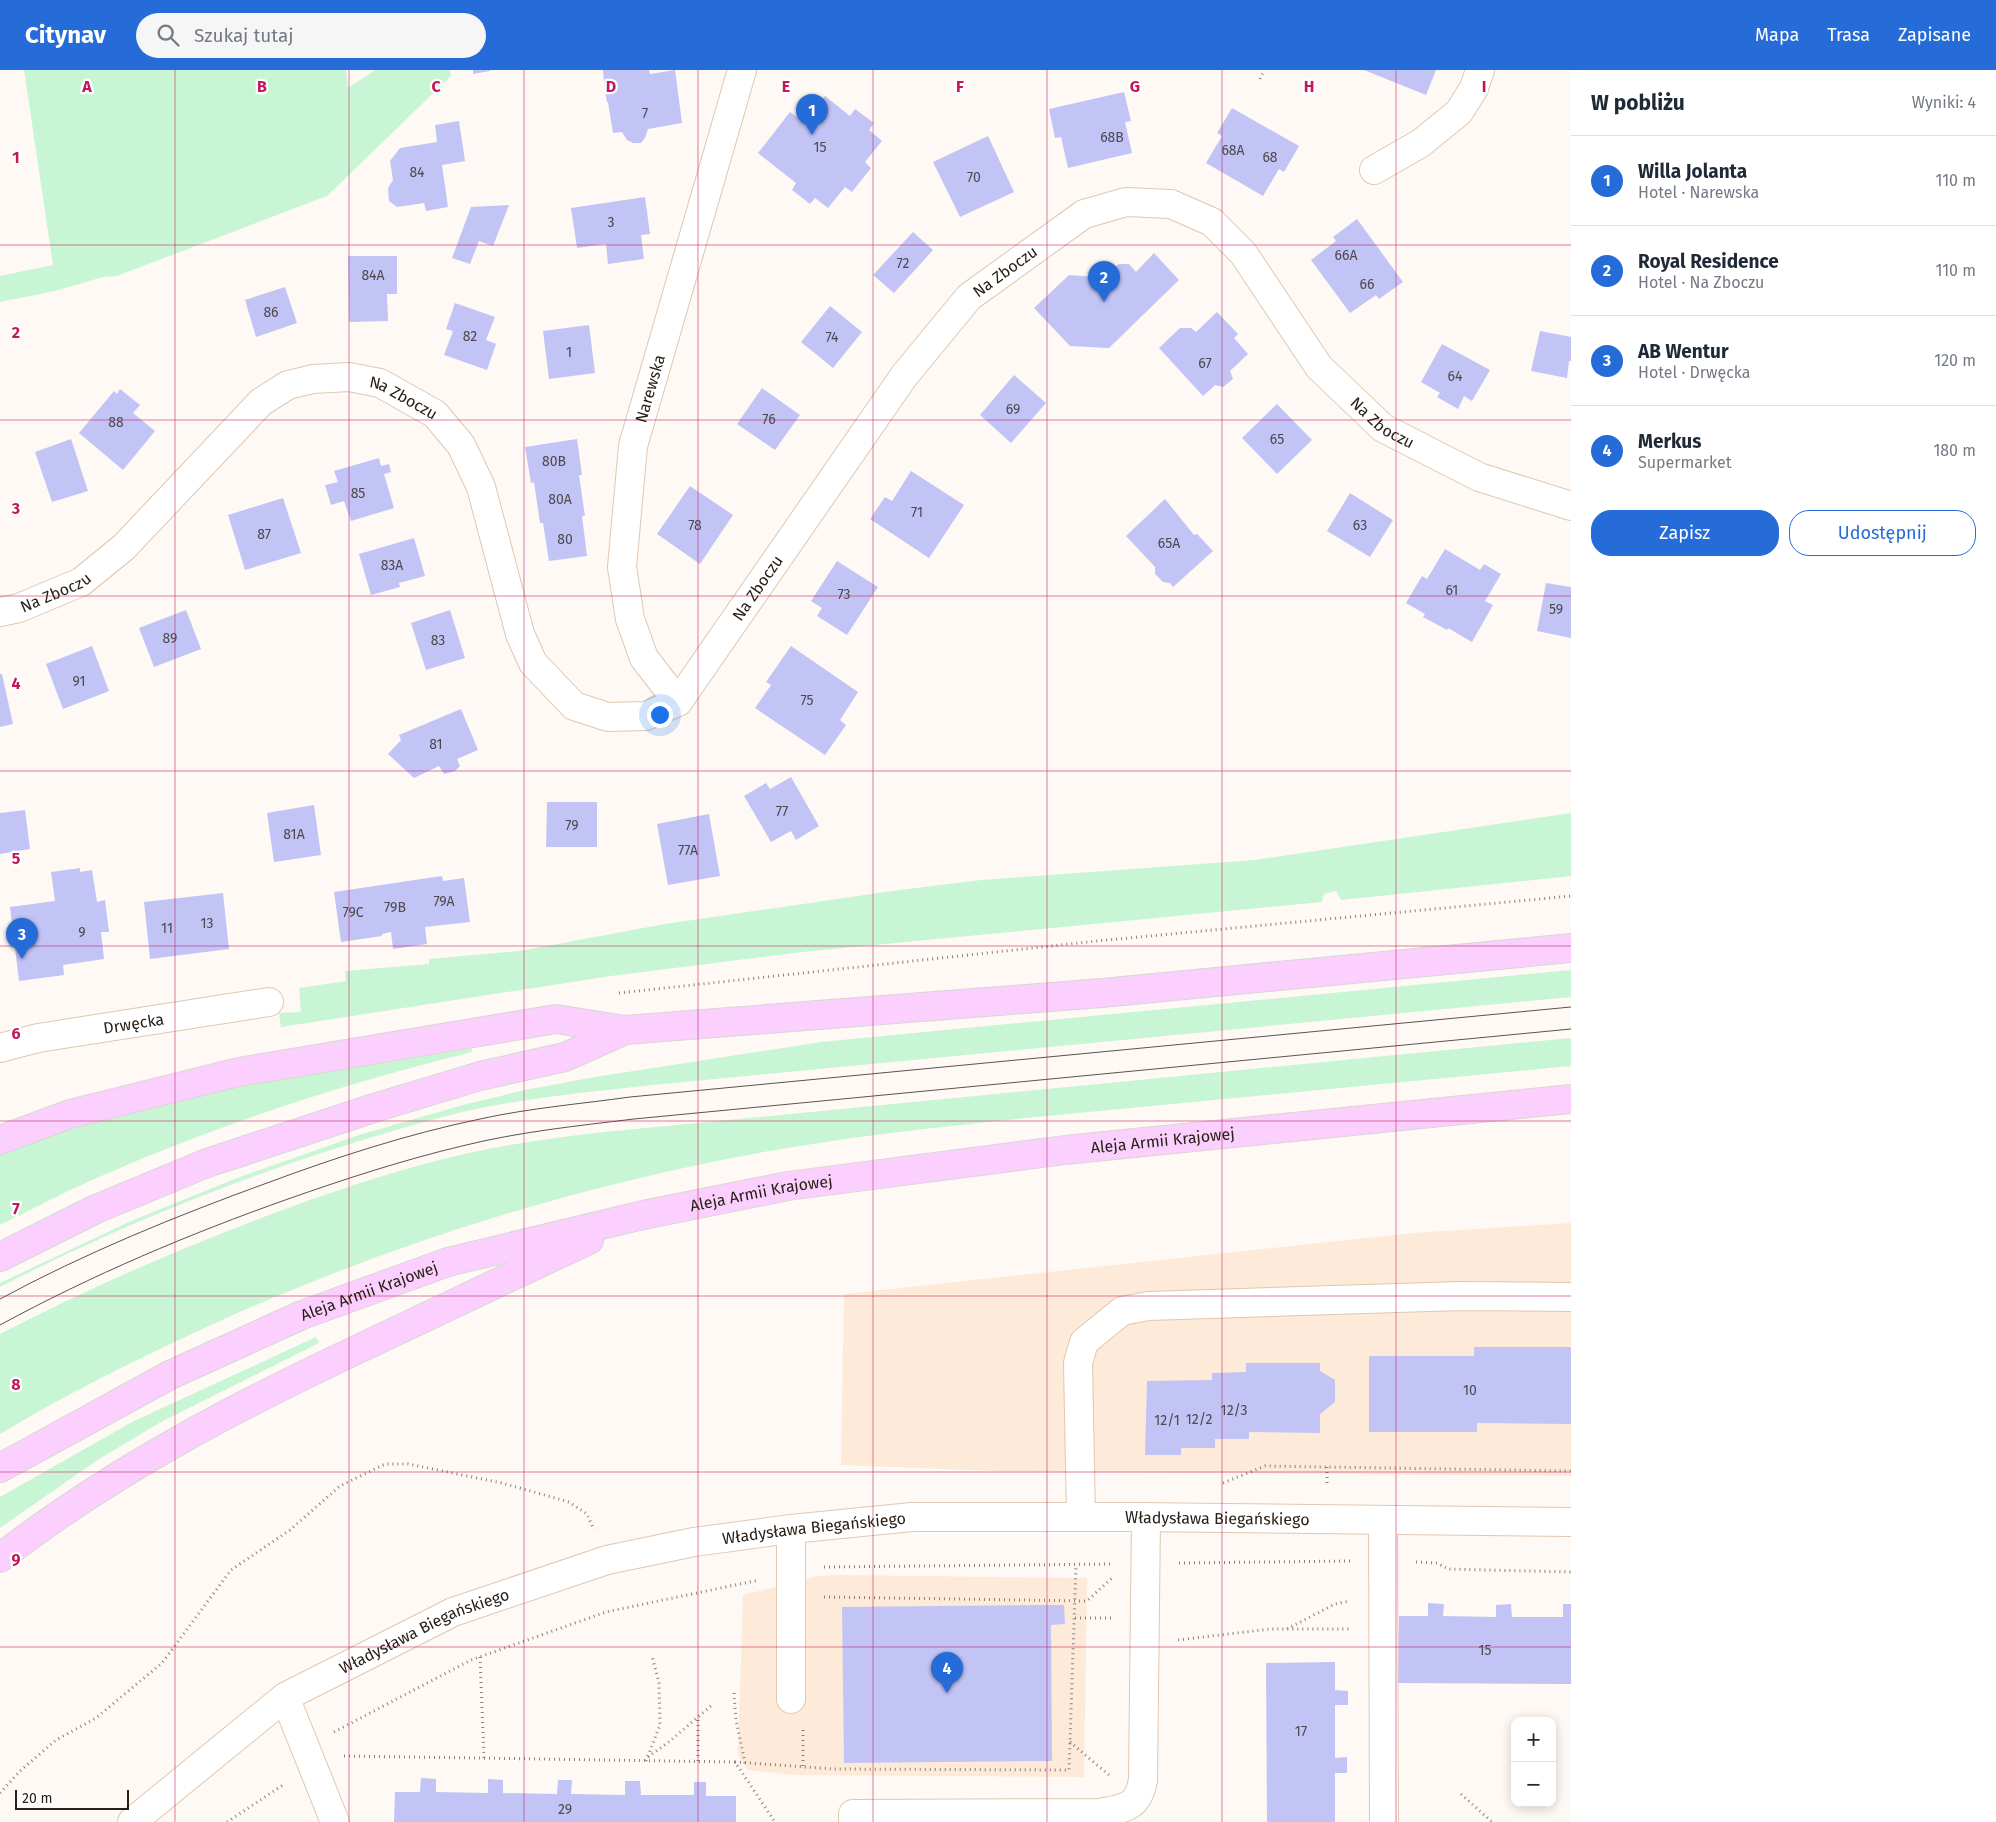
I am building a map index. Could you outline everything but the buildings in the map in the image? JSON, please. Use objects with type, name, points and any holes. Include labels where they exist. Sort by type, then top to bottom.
[{"type":"main road","points":[[0,1140],[70,1114],[240,1072],[556,1019],[625,1030],[1102,993],[1571,948]]},
{"type":"main road","points":[[0,1257],[96,1209],[207,1163],[374,1108],[480,1076],[565,1058],[625,1030]]},
{"type":"main road","name":"Aleja Armii Krajowej","points":[[0,1468],[170,1375],[302,1315],[448,1262],[643,1215],[788,1186],[1065,1150],[1571,1099]]},
{"type":"main road","points":[[0,1558],[124,1472],[209,1423],[280,1386],[643,1215]]},
{"type":"street","name":"Narewska","points":[[678,702],[644,658],[630,619],[622,567],[626,504],[633,446],[742,70]]},
{"type":"street","points":[[1374,170],[1421,143],[1459,112],[1474,88],[1480,70]]},
{"type":"street","name":"Na Zboczu","points":[[0,612],[19,608],[81,582],[116,553],[261,402],[288,385],[313,379],[349,377],[380,383],[412,400],[435,414],[461,445],[481,488],[520,634],[533,663],[551,684],[574,706],[608,717],[646,716],[678,702],[904,376],[969,297],[1084,214],[1126,202],[1171,204],[1212,222],[1243,253],[1319,367],[1383,428],[1480,477],[1571,506]]},
{"type":"street","name":"Drwęcka","points":[[0,1048],[38,1038],[269,1002]]},
{"type":"street","points":[[1080,1517],[1078,1363],[1084,1342],[1122,1311],[1158,1305],[1461,1296],[1571,1297]]},
{"type":"street","name":"Władysława Biegańskiego","points":[[132,1822],[285,1697],[453,1612],[607,1560],[694,1542],[791,1529],[912,1517],[1146,1517],[1571,1522]]},
{"type":"street","points":[[853,1822],[853,1814],[1100,1813],[1125,1808],[1137,1800],[1144,1780],[1145,1644],[1136,1564],[1146,1517]]},
{"type":"street","points":[[1383,1520],[1384,1822]]},
{"type":"street","points":[[791,1529],[791,1699]]},
{"type":"street","points":[[285,1697],[315,1760],[335,1822]]},
{"type":"path","points":[[1260,79],[1264,70]]},
{"type":"path","points":[[614,993],[1087,942],[1571,896]]},
{"type":"path","points":[[0,1793],[20,1771],[56,1740],[96,1718],[162,1663],[231,1570],[290,1530],[340,1486],[385,1464],[408,1464],[502,1483],[569,1502],[587,1514]]},
{"type":"path","points":[[1215,1487],[1265,1466],[1571,1471]]},
{"type":"path","points":[[227,1822],[300,1774],[315,1760],[320,1739],[471,1660],[606,1612],[819,1567],[1382,1562],[1437,1563],[1448,1569],[1571,1572]]},
{"type":"path","points":[[832,1597],[1087,1601],[1136,1564]]},
{"type":"path","points":[[315,1760],[647,1759],[735,1762],[834,1769],[1070,1770],[1076,1565]]},
{"type":"path","points":[[1286,1629],[1335,1604],[1358,1599]]},
{"type":"path","points":[[1074,1618],[1104,1618]]},
{"type":"path","points":[[1145,1644],[1270,1629],[1355,1629]]},
{"type":"path","points":[[647,1759],[660,1725],[659,1682],[652,1656]]},
{"type":"path","points":[[480,1657],[484,1758]]},
{"type":"path","points":[[734,1693],[736,1720],[745,1763]]},
{"type":"path","points":[[647,1759],[712,1705]]},
{"type":"path","points":[[698,1716],[698,1761]]},
{"type":"path","points":[[803,1741],[803,1767]]},
{"type":"path","points":[[735,1762],[775,1822]]},
{"type":"path","points":[[1461,1794],[1492,1822]]},
{"type":"shaded area","points":[[1571,1223],[1571,1476],[994,1471],[841,1465],[844,1294],[1413,1233]]},
{"type":"shaded area","points":[[819,1576],[1087,1578],[1084,1777],[795,1775],[748,1770],[738,1755],[743,1595]]},
{"type":"green space","points":[[24,70],[346,70],[348,88],[375,70],[450,70],[451,76],[327,196],[117,276],[103,277],[55,291],[0,302],[0,276],[53,265]]},
{"type":"green space","points":[[1571,813],[1571,876],[1341,900],[1336,891],[1324,894],[1322,902],[802,952],[611,976],[281,1027],[279,1013],[301,1012],[299,988],[346,981],[345,971],[429,964],[429,959],[519,951],[665,924],[892,891],[981,880],[1254,860]]},
{"type":"green space","points":[[1571,970],[1571,997],[653,1085],[557,1096],[486,1107],[445,1116],[378,1135],[244,1180],[161,1212],[80,1248],[0,1287],[0,1283],[131,1221],[237,1178],[359,1135],[463,1105],[525,1090],[595,1077],[821,1042]]},
{"type":"green space","points":[[1571,1038],[1571,1066],[881,1134],[732,1158],[599,1188],[467,1226],[402,1248],[274,1297],[131,1363],[52,1404],[0,1434],[0,1334],[142,1266],[214,1236],[333,1192],[449,1158],[522,1143],[604,1132]]},
{"type":"green space","points":[[472,1049],[472,1052],[381,1076],[245,1119],[98,1177],[0,1225],[0,1152],[98,1120],[229,1087]]},
{"type":"green space","points":[[316,1337],[319,1343],[161,1422],[96,1461],[0,1528],[0,1497],[132,1422]]},
{"type":"tram line","points":[[0,1299],[98,1251],[165,1222],[233,1196],[373,1147],[453,1125],[499,1115],[630,1097],[1571,1007]]},
{"type":"tram line","points":[[0,1325],[105,1272],[251,1212],[396,1164],[440,1151],[504,1137],[634,1119],[1571,1029]]},
{"type":"place","name":"Willa Jolanta","points":[[812,135]]},
{"type":"place","name":"Royal Residence","points":[[1104,302]]},
{"type":"place","name":"AB Wentur","points":[[22,959]]},
{"type":"place","name":"Merkus","points":[[947,1693]]}]
